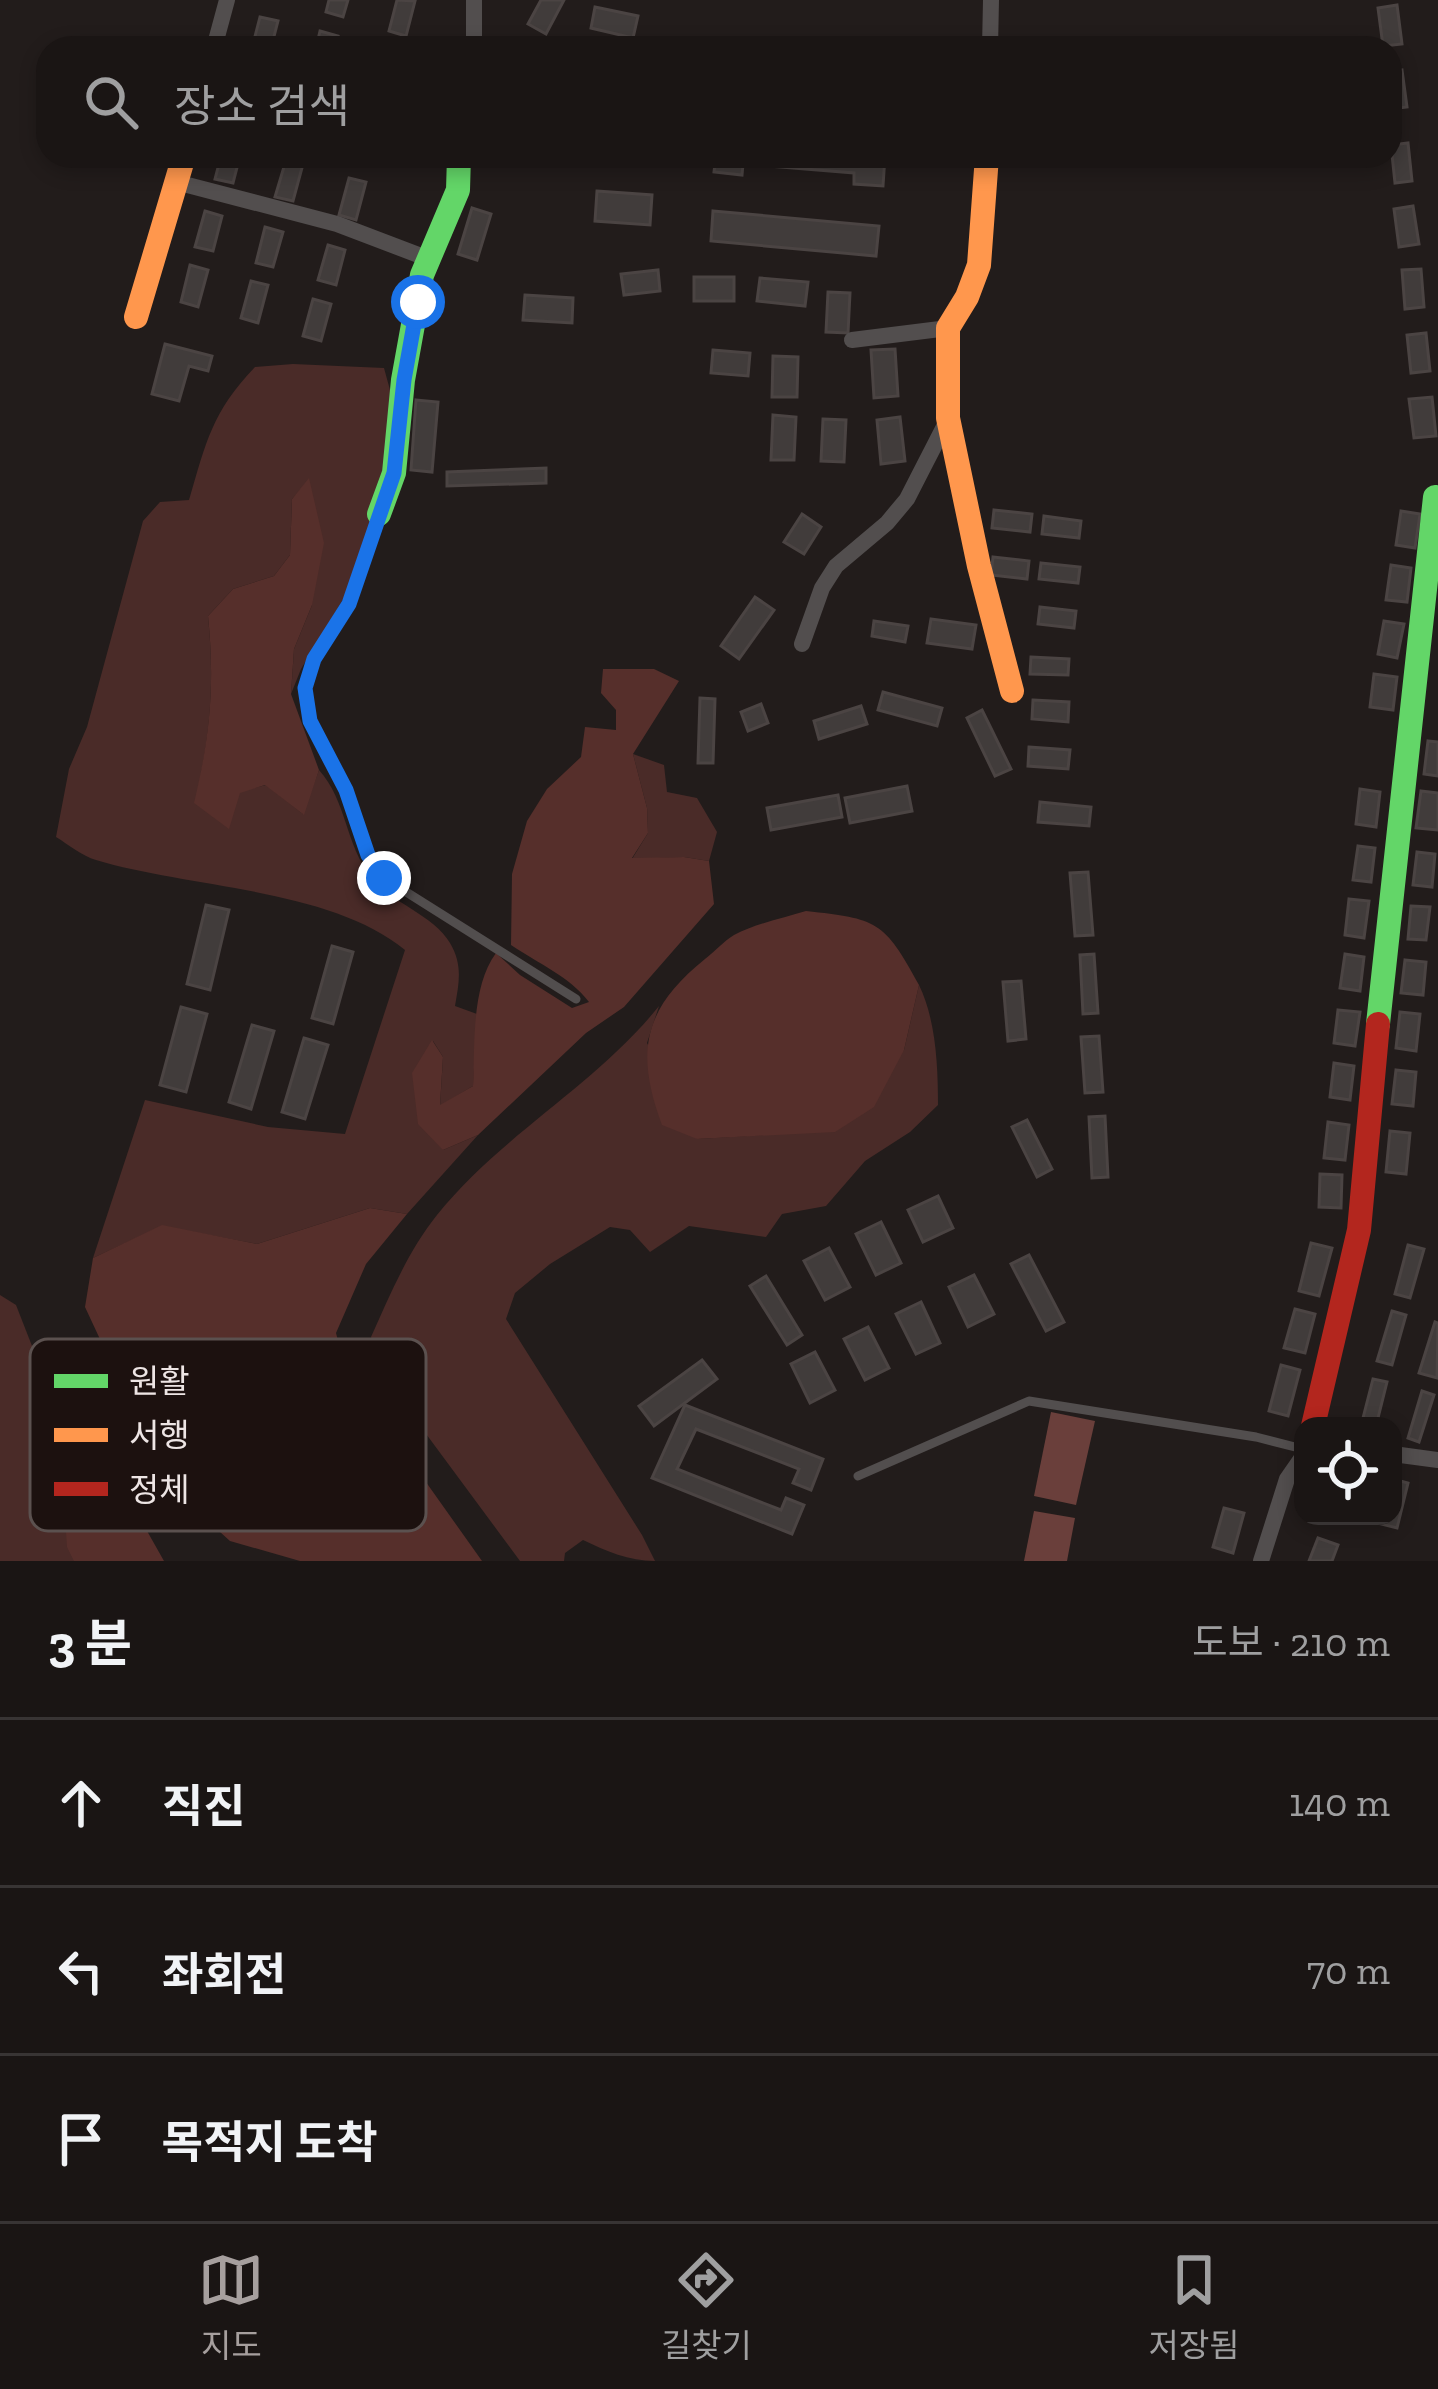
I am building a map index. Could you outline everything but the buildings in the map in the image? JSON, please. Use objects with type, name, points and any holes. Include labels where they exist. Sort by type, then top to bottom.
[{"type":"street","points":[[217,36],[227,0]]},
{"type":"street","points":[[474,0],[475,36]]},
{"type":"street","points":[[990,36],[991,0]]},
{"type":"street","points":[[136,317],[180,168]]},
{"type":"street","points":[[379,514],[394,473],[422,275],[458,190],[458,168]]},
{"type":"street","points":[[985,168],[979,266],[968,297],[948,328],[948,418],[1012,691]]},
{"type":"street","points":[[176,182],[337,224],[429,259]]},
{"type":"street","points":[[852,340],[948,328]]},
{"type":"street","points":[[802,644],[829,577],[907,499],[948,418]]},
{"type":"street","points":[[1315,1417],[1359,1229],[1379,1001],[1435,497]]},
{"type":"street","points":[[1402,1455],[1438,1460]]},
{"type":"street","points":[[1261,1561],[1294,1468]]},
{"type":"lane","points":[[379,514],[349,604],[314,659],[305,688],[310,721],[346,790],[368,855],[384,878],[576,999]]},
{"type":"lane","points":[[858,1476],[1029,1401],[1256,1437],[1294,1449]]},
{"type":"shaded area","points":[[255,367],[384,368],[393,401],[390,454],[345,596],[291,694],[294,649],[312,605],[309,480],[292,499],[290,555],[274,576],[233,589],[208,616],[210,710],[195,803],[266,785],[303,814],[319,770],[371,877],[443,933],[454,951],[459,974],[455,1006],[477,1014],[473,1086],[440,1106],[443,1057],[433,1041],[443,1150],[478,1135],[407,1214],[370,1208],[257,1244],[162,1226],[93,1258],[145,1100],[268,1127],[345,1134],[405,950],[374,929],[338,914],[257,892],[96,860],[56,837],[69,769],[87,727],[143,521],[160,502],[189,500],[220,414]]},
{"type":"shaded area","points":[[309,478],[324,543],[312,605],[294,649],[291,694],[319,770],[304,815],[265,785],[240,793],[229,829],[194,803],[210,710],[208,616],[233,589],[274,576],[290,555],[292,499]]},
{"type":"shaded area","points":[[603,669],[654,669],[679,681],[633,754],[647,808],[648,833],[632,858],[709,861],[714,904],[624,1007],[586,1033],[478,1135],[443,1150],[418,1124],[412,1073],[432,1040],[443,1057],[440,1105],[473,1086],[478,999],[496,953],[520,975],[572,1008],[589,1002],[563,978],[511,945],[512,874],[527,821],[547,789],[581,757],[585,727],[616,730],[616,710],[601,693]]},
{"type":"shaded area","points":[[633,754],[664,765],[667,792],[697,798],[717,832],[709,861],[632,859],[648,833],[647,808]]},
{"type":"shaded area","points":[[806,911],[849,917],[876,927],[897,947],[919,985],[904,1050],[874,1107],[835,1132],[697,1139],[662,1125],[647,1054],[650,1033],[668,996],[734,935]]},
{"type":"shaded area","points":[[919,985],[932,1028],[938,1105],[910,1132],[865,1161],[826,1206],[782,1214],[766,1237],[689,1226],[650,1252],[630,1230],[610,1227],[550,1264],[515,1293],[506,1319],[655,1561],[627,1557],[583,1540],[565,1553],[564,1561],[520,1561],[426,1434],[426,1339],[371,1337],[400,1274],[437,1215],[490,1160],[607,1061],[659,1006],[647,1043],[697,1139],[764,1135],[904,1050]]},
{"type":"shaded area","points":[[370,1208],[407,1214],[366,1264],[338,1339],[100,1339],[85,1307],[93,1258],[162,1225],[257,1244]]},
{"type":"shaded area","points":[[0,1295],[16,1305],[30,1341],[30,1531],[104,1531],[116,1561],[0,1561]]},
{"type":"shaded area","points":[[1051,1412],[1095,1421],[1076,1505],[1034,1496]]},
{"type":"shaded area","points":[[426,1482],[482,1561],[300,1561],[230,1541],[219,1531],[426,1531]]},
{"type":"shaded area","points":[[1034,1511],[1075,1518],[1067,1561],[1024,1561]]},
{"type":"shaded area","points":[[66,1531],[147,1531],[164,1561],[74,1561]]},
{"type":"traffic: fast","points":[[379,514],[394,473],[403,380],[422,275],[458,190],[459,168]]},
{"type":"traffic: fast","points":[[1378,1024],[1435,497]]},
{"type":"traffic: slow","points":[[136,317],[180,168]]},
{"type":"traffic: slow","points":[[986,168],[979,265],[948,328],[948,418],[1012,691]]},
{"type":"traffic: jam","points":[[1315,1417],[1359,1230],[1378,1024]]},
{"type":"route","points":[[384,878],[368,855],[346,790],[310,721],[305,688],[314,659],[349,604],[394,473],[418,302]]}]
